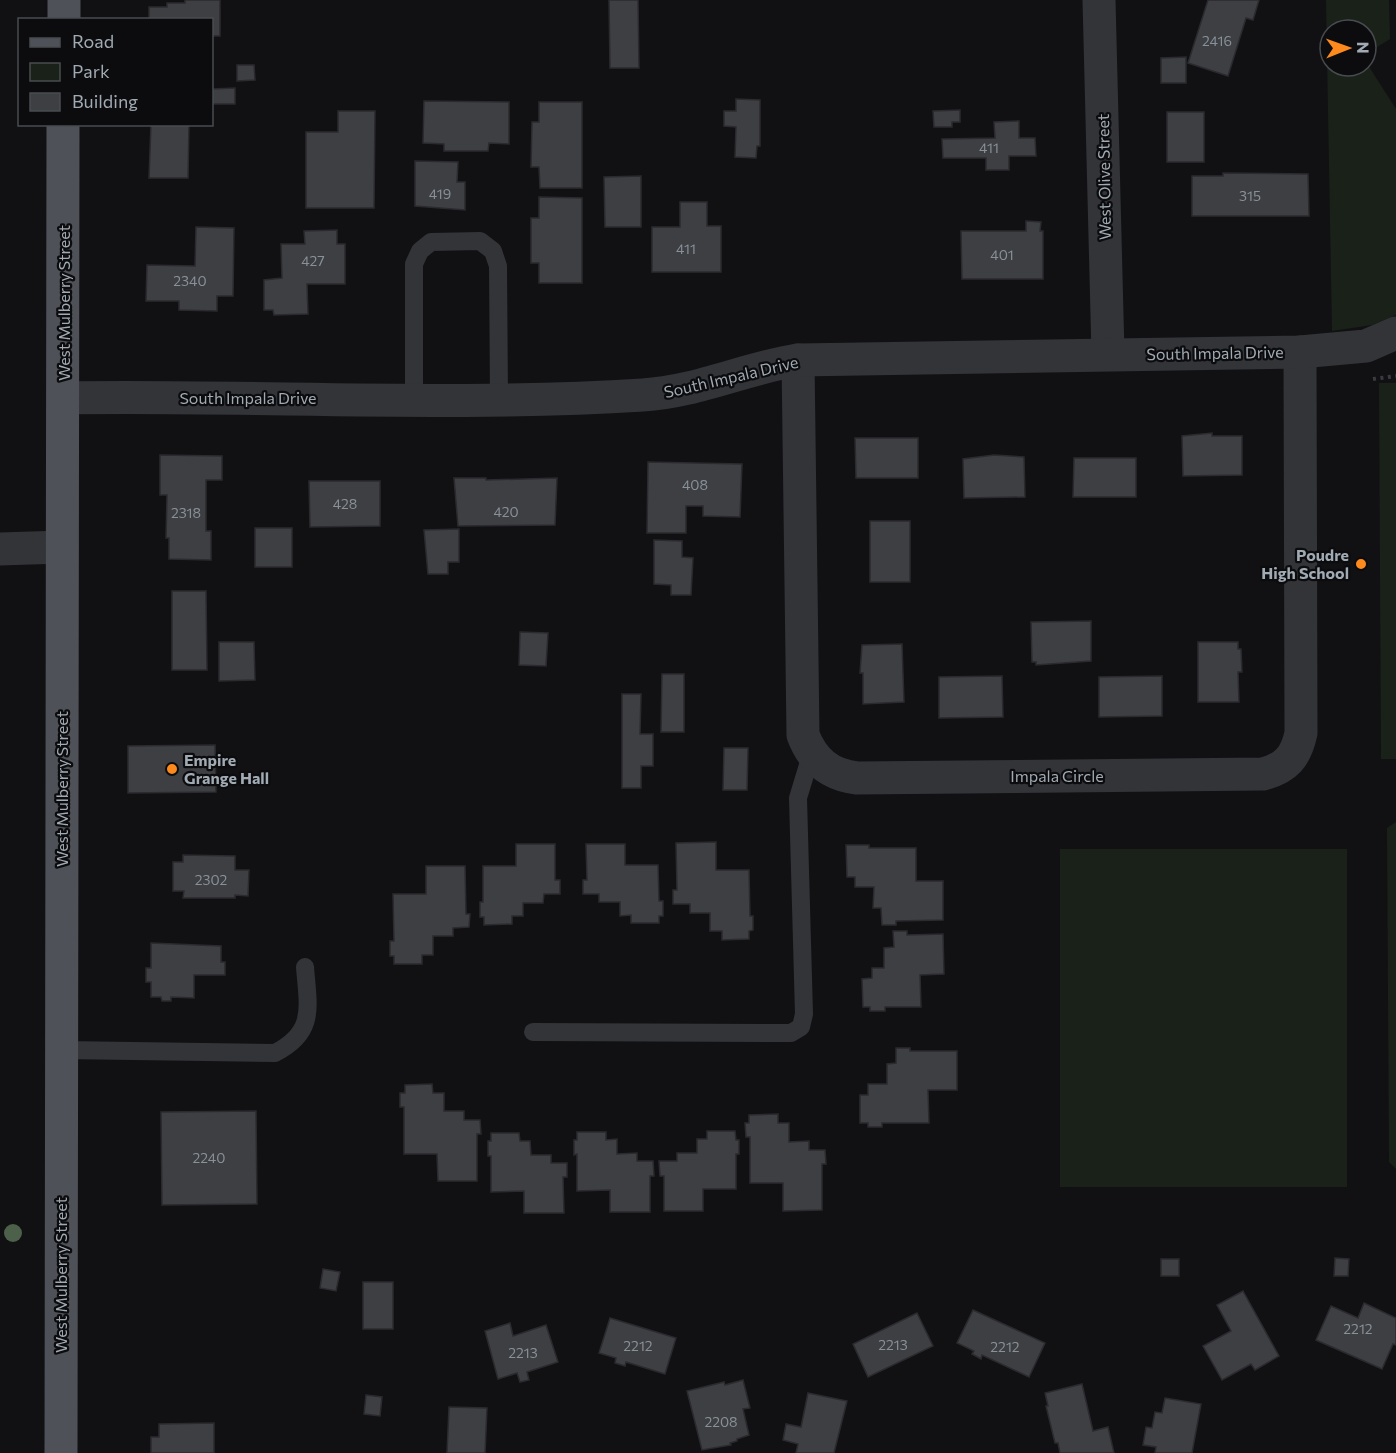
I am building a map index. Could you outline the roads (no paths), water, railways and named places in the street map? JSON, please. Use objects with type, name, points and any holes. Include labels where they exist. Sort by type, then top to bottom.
[{"type":"main road","points":[[64,0],[64,18]]},
{"type":"main road","name":"West Mulberry Street","points":[[61,1453],[63,126]]},
{"type":"street","name":"West Olive Street","points":[[1099,0],[1108,354]]},
{"type":"street","name":"South Impala Drive","points":[[64,398],[414,399],[645,395],[693,387],[770,364],[798,360],[1300,352],[1366,346],[1396,333]]},
{"type":"street","name":"Impala Circle","points":[[812,753],[823,766],[833,772],[857,777],[1263,774],[1279,770],[1288,763],[1298,749],[1301,733],[1300,352]]},
{"type":"street","points":[[798,360],[803,735],[812,753]]},
{"type":"street","points":[[0,549],[63,547]]},
{"type":"lane","points":[[414,399],[414,264],[420,251],[431,242],[480,241],[493,251],[498,266],[499,398]]},
{"type":"lane","points":[[532,1032],[791,1033],[801,1027],[804,1014],[798,798],[812,753]]},
{"type":"lane","points":[[62,1050],[276,1053],[295,1043],[309,1018],[305,968]]},
{"type":"place","name":"Poudre High School","points":[[1361,564]]},
{"type":"place","name":"Empire Grange Hall","points":[[172,769]]}]
